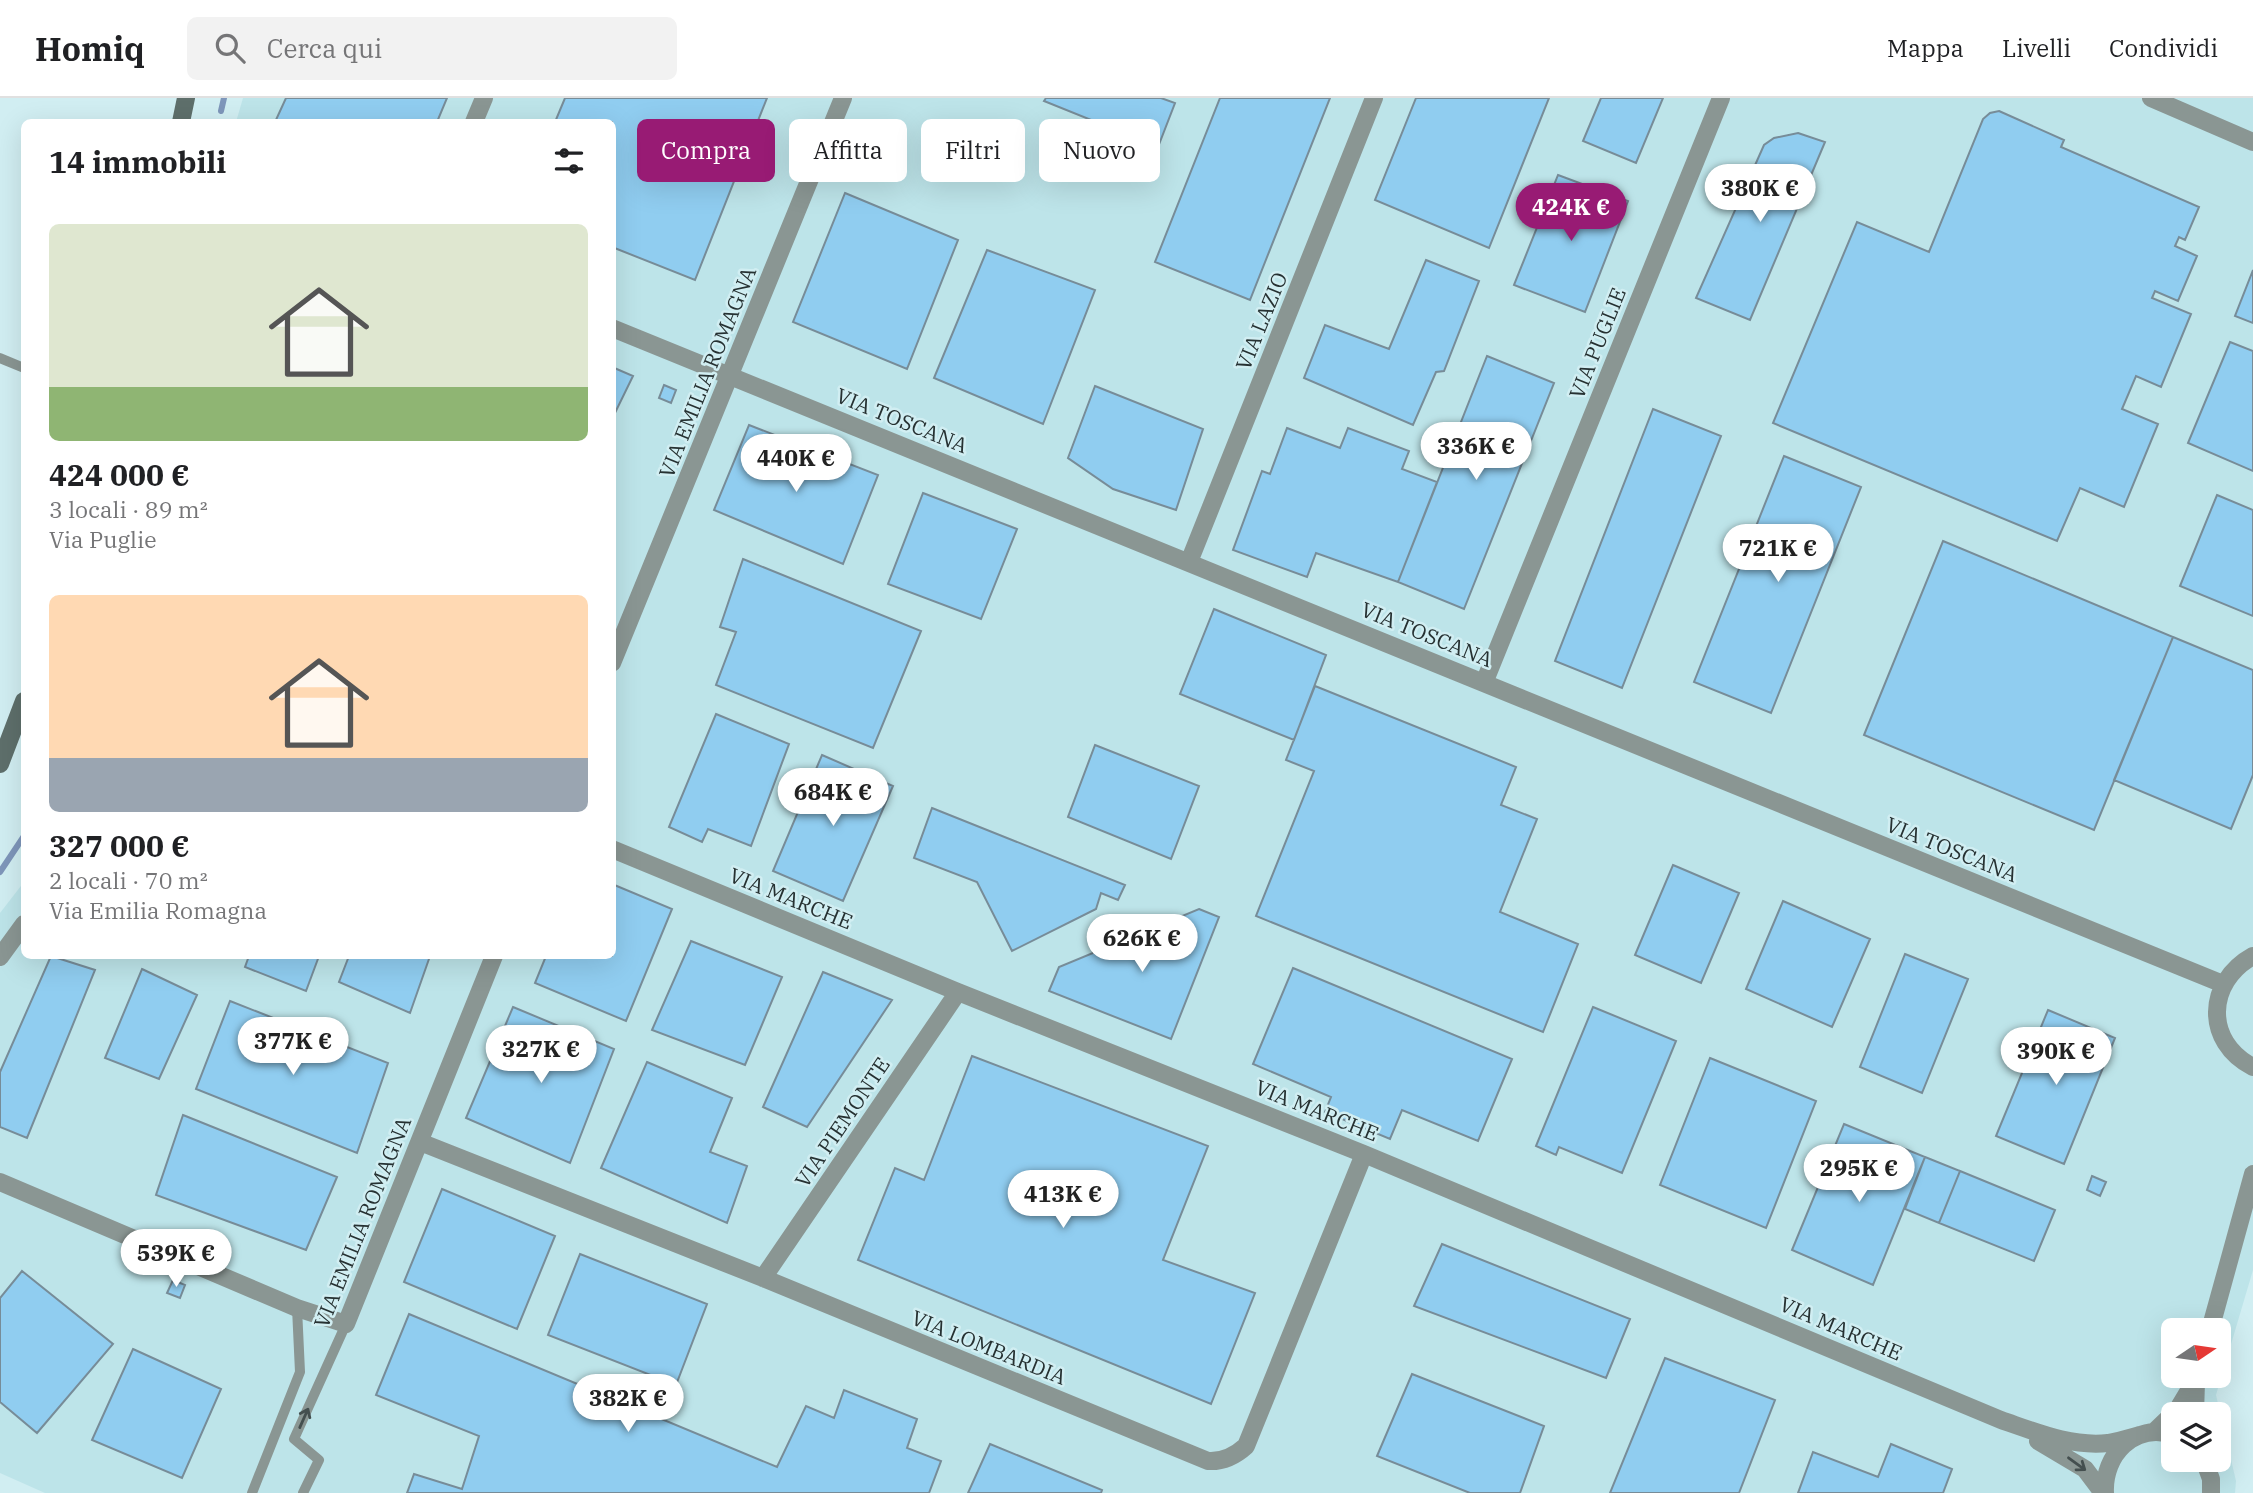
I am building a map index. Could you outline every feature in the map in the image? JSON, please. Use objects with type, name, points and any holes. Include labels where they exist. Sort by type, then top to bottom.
[{"type":"main road","points":[[182,119],[186,98]]},
{"type":"main road","points":[[0,764],[21,709]]},
{"type":"street","points":[[475,119],[484,98]]},
{"type":"street","name":"VIA EMILIA ROMAGNA","points":[[616,653],[843,98]]},
{"type":"street","name":"VIA LAZIO","points":[[1189,562],[1374,98]]},
{"type":"street","name":"VIA PUGLIE","points":[[1484,683],[1721,98]]},
{"type":"street","points":[[2151,98],[2253,142]]},
{"type":"street","name":"VIA TOSCANA","points":[[616,330],[2223,984]]},
{"type":"street","name":"VIA MARCHE","points":[[616,851],[958,992],[1364,1154],[2001,1420],[2071,1442],[2110,1442],[2147,1434]]},
{"type":"street","points":[[0,957],[21,928]]},
{"type":"street","points":[[2253,956],[2241,962],[2223,984],[2217,1004],[2218,1026],[2226,1045],[2241,1061],[2253,1067]]},
{"type":"street","name":"VIA EMILIA ROMAGNA","points":[[346,1324],[493,959]]},
{"type":"street","name":"VIA PIEMONTE","points":[[763,1278],[958,992]]},
{"type":"street","name":"VIA LOMBARDIA","points":[[420,1142],[763,1278],[1202,1460],[1217,1462],[1237,1454],[1246,1446],[1364,1154]]},
{"type":"street","points":[[2213,1318],[2253,1174]]},
{"type":"street","points":[[0,1182],[297,1308],[346,1324]]},
{"type":"street","points":[[2104,1493],[2104,1480],[2115,1452],[2127,1442],[2147,1434],[2178,1409],[2190,1388]]},
{"type":"street","name":"VIA MARCHE","points":[[2001,1420],[2077,1462],[2093,1477],[2104,1493]]},
{"type":"street","points":[[2147,1434],[2161,1435]]},
{"type":"street","points":[[2208,1472],[2211,1493]]},
{"type":"lane","points":[[0,358],[21,367]]},
{"type":"lane","name":"VIA EMILIA ROMAGNA","points":[[252,1493],[300,1372],[297,1308]]},
{"type":"lane","name":"VIA EMILIA ROMAGNA","points":[[303,1493],[319,1460],[294,1438],[346,1324]]},
{"type":"shaded area","points":[[243,98],[2253,98],[2253,1270],[2231,1344],[2231,1318],[2161,1318],[2161,1388],[2218,1388],[2218,1402],[2161,1402],[2161,1472],[2231,1472],[2231,1460],[2236,1481],[2235,1493],[45,1493],[0,1473],[0,913],[21,886],[21,959],[616,959],[616,119],[237,119]]},
{"type":"building","points":[[286,98],[447,98],[438,119],[276,119]]},
{"type":"building","points":[[565,98],[767,98],[759,119],[637,119],[637,182],[734,182],[695,280],[616,249],[616,119],[556,119]]},
{"type":"building","points":[[1046,98],[1161,98],[1175,103],[1160,142],[1160,119],[1089,119],[1044,101]]},
{"type":"building","points":[[1220,98],[1330,98],[1250,300],[1155,262]]},
{"type":"building","points":[[1416,98],[1549,98],[1489,248],[1375,200]]},
{"type":"building","points":[[1601,98],[1663,98],[1636,163],[1583,141]]},
{"type":"building","points":[[1999,111],[2064,140],[2061,147],[2199,207],[2185,240],[2179,237],[2175,246],[2197,256],[2178,301],[2155,291],[2152,298],[2191,314],[2161,387],[2136,376],[2122,409],[2158,424],[2124,507],[2080,488],[2057,541],[1773,423],[1857,222],[1929,252],[1983,119],[1990,113]]},
{"type":"building","points":[[1798,133],[1825,142],[1750,320],[1696,298],[1764,145],[1774,138]]},
{"type":"building","points":[[1558,175],[1628,201],[1585,312],[1514,285]]},
{"type":"building","points":[[845,193],[958,240],[907,369],[793,322]]},
{"type":"building","points":[[987,250],[1095,290],[1043,424],[934,378]]},
{"type":"building","points":[[1426,260],[1479,281],[1444,371],[1436,372],[1413,425],[1304,378],[1325,325],[1389,349]]},
{"type":"building","points":[[2253,270],[2253,323],[2235,316]]},
{"type":"building","points":[[2230,342],[2253,351],[2253,471],[2188,443]]},
{"type":"building","points":[[1487,356],[1554,383],[1464,609],[1398,582]]},
{"type":"building","points":[[616,369],[633,376],[616,411]]},
{"type":"building","points":[[664,385],[676,390],[671,403],[659,398]]},
{"type":"building","points":[[1095,386],[1203,429],[1176,510],[1113,489],[1068,458]]},
{"type":"building","points":[[1653,409],[1721,436],[1622,688],[1555,661]]},
{"type":"building","points":[[749,425],[878,475],[843,564],[714,510]]},
{"type":"building","points":[[1287,428],[1340,448],[1348,428],[1409,451],[1402,469],[1437,482],[1398,582],[1316,553],[1307,577],[1233,550],[1262,471],[1270,474]]},
{"type":"building","points":[[1784,456],[1861,487],[1771,713],[1694,682]]},
{"type":"building","points":[[923,493],[1017,529],[981,619],[888,584]]},
{"type":"building","points":[[2217,495],[2253,510],[2253,616],[2180,586]]},
{"type":"building","points":[[1943,541],[2173,637],[2094,830],[1864,735]]},
{"type":"building","points":[[743,559],[921,631],[873,748],[716,685],[736,632],[720,627]]},
{"type":"building","points":[[1214,609],[1326,655],[1294,740],[1180,694]]},
{"type":"building","points":[[2173,637],[2253,670],[2253,775],[2231,829],[2114,780]]},
{"type":"building","points":[[1315,686],[1516,767],[1501,805],[1537,819],[1500,912],[1578,944],[1543,1032],[1256,916],[1314,771],[1286,760]]},
{"type":"building","points":[[716,714],[789,744],[751,846],[708,829],[702,842],[669,827]]},
{"type":"building","points":[[1095,745],[1199,786],[1171,859],[1068,817]]},
{"type":"building","points":[[822,755],[893,786],[843,901],[773,871]]},
{"type":"building","points":[[932,808],[1125,885],[1118,900],[1101,893],[1096,909],[1012,951],[977,882],[914,858]]},
{"type":"building","points":[[1673,865],[1739,893],[1701,983],[1635,955]]},
{"type":"building","points":[[616,886],[672,909],[626,1021],[535,983],[545,959],[616,959]]},
{"type":"building","points":[[1783,901],[1870,939],[1832,1027],[1746,989]]},
{"type":"building","points":[[1199,909],[1219,917],[1171,1039],[1049,991],[1059,967]]},
{"type":"building","points":[[691,941],[782,977],[745,1065],[652,1030]]},
{"type":"building","points":[[1905,954],[1968,979],[1922,1093],[1860,1067]]},
{"type":"building","points":[[50,959],[60,959],[95,970],[27,1138],[0,1127],[0,1072]]},
{"type":"building","points":[[248,959],[318,959],[306,991],[245,967]]},
{"type":"building","points":[[348,959],[429,959],[410,1013],[339,982]]},
{"type":"building","points":[[1293,968],[1512,1059],[1478,1141],[1402,1110],[1390,1139],[1325,1112],[1331,1097],[1253,1064]]},
{"type":"building","points":[[142,969],[197,995],[159,1079],[105,1058]]},
{"type":"building","points":[[823,972],[892,1000],[807,1127],[763,1107]]},
{"type":"building","points":[[230,1001],[388,1063],[357,1153],[196,1089]]},
{"type":"building","points":[[513,1007],[614,1049],[570,1163],[466,1118]]},
{"type":"building","points":[[1593,1007],[1676,1041],[1622,1173],[1559,1147],[1556,1155],[1536,1146]]},
{"type":"building","points":[[2048,1010],[2115,1038],[2064,1164],[1996,1136]]},
{"type":"building","points":[[972,1056],[1208,1146],[1163,1260],[1255,1293],[1211,1404],[858,1260],[895,1168],[924,1180]]},
{"type":"building","points":[[1710,1058],[1816,1101],[1766,1228],[1660,1185]]},
{"type":"building","points":[[647,1062],[732,1098],[710,1152],[747,1166],[727,1223],[601,1168]]},
{"type":"building","points":[[183,1115],[337,1177],[306,1250],[156,1195]]},
{"type":"building","points":[[1844,1124],[1925,1157],[1873,1285],[1792,1250]]},
{"type":"building","points":[[1925,1157],[1960,1171],[1939,1223],[1905,1209]]},
{"type":"building","points":[[1960,1171],[2055,1210],[2034,1261],[1939,1223]]},
{"type":"building","points":[[2092,1176],[2106,1182],[2100,1196],[2087,1190]]},
{"type":"building","points":[[442,1189],[555,1236],[517,1329],[404,1282]]},
{"type":"building","points":[[1442,1244],[1630,1319],[1606,1378],[1414,1306]]},
{"type":"building","points":[[580,1254],[707,1304],[676,1385],[548,1335]]},
{"type":"building","points":[[22,1271],[113,1344],[37,1433],[0,1402],[0,1298]]},
{"type":"building","points":[[173,1280],[185,1285],[180,1298],[167,1293]]},
{"type":"building","points":[[409,1314],[777,1467],[806,1406],[834,1418],[844,1390],[917,1419],[907,1448],[941,1461],[929,1493],[407,1493],[414,1474],[462,1489],[479,1436],[376,1395]]},
{"type":"building","points":[[133,1349],[221,1389],[182,1478],[92,1440]]},
{"type":"building","points":[[1665,1358],[1775,1400],[1739,1493],[1610,1493]]},
{"type":"building","points":[[1412,1374],[1544,1426],[1520,1493],[1470,1493],[1377,1456]]},
{"type":"building","points":[[990,1444],[1102,1490],[1101,1493],[968,1493]]},
{"type":"building","points":[[1891,1444],[1952,1469],[1943,1493],[1798,1493],[1813,1452],[1878,1477]]},
{"type":"waterway","points":[[221,111],[224,98]]},
{"type":"waterway","points":[[0,872],[21,840]]}]
